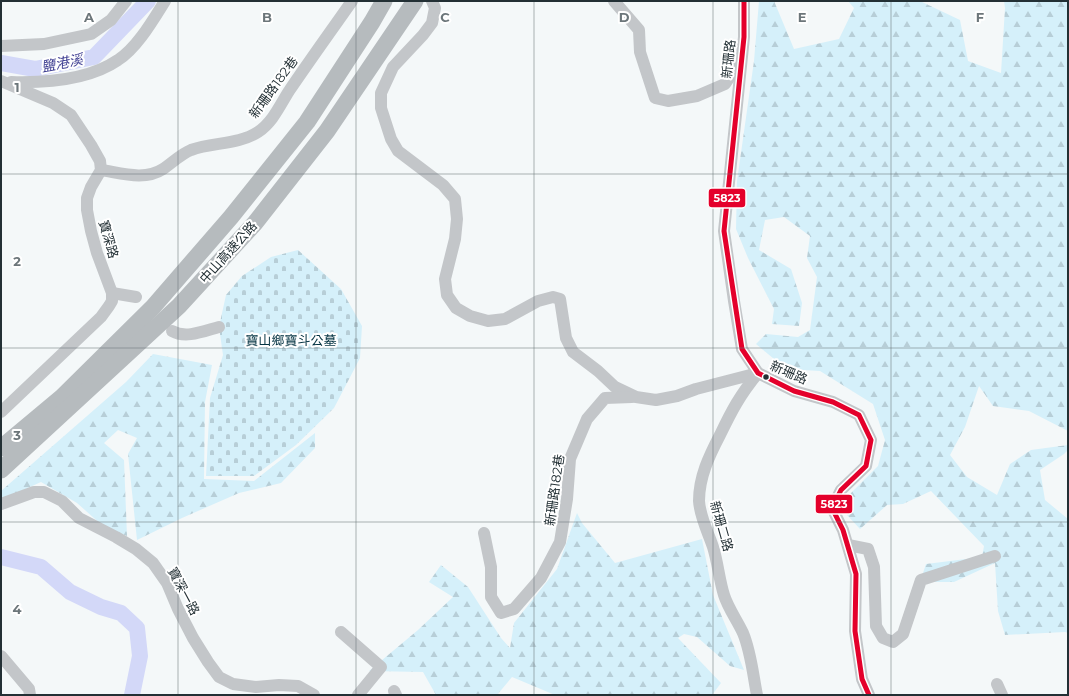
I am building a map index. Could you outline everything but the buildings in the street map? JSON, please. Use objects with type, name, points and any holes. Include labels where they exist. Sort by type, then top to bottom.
[{"type":"highway","name":"中山高速公路","points":[[1,448],[62,397],[147,312],[231,217],[307,122],[384,1]]},
{"type":"highway","name":"中山高速公路","points":[[1,470],[179,306],[255,223],[327,131],[414,3]]},
{"type":"street","points":[[1,46],[44,44],[91,34],[111,20],[126,1]]},
{"type":"street","points":[[2,82],[56,80],[98,71],[119,60],[137,42],[154,20],[165,1]]},
{"type":"street","name":"新珊路182巷","points":[[101,170],[134,176],[149,174],[162,170],[189,151],[200,147],[240,140],[258,132],[275,114],[295,82],[352,1]]},
{"type":"street","name":"新珊路182巷","points":[[432,1],[435,8],[432,22],[423,35],[393,67],[382,93],[381,108],[391,139],[398,151],[443,184],[455,199],[457,219],[455,239],[445,279],[447,295],[456,308],[470,316],[488,321],[505,320],[538,300],[553,297],[560,299],[566,338],[573,352],[598,371],[615,387],[636,396],[656,400],[677,396],[696,389],[758,373]]},
{"type":"street","points":[[614,1],[639,30],[640,52],[655,98],[668,101],[697,96],[725,84],[737,66],[744,23]]},
{"type":"street","name":"新珊路","points":[[744,1],[744,37],[724,231],[742,349],[758,373],[794,391],[833,402],[859,415],[871,440],[866,466],[841,490],[832,508],[843,530],[856,574],[855,631],[862,679],[869,695]]},
{"type":"street","points":[[2,82],[53,103],[71,115],[94,150],[100,161],[101,170]]},
{"type":"street","name":"寶深路","points":[[101,170],[91,187],[87,198],[87,210],[97,253],[112,293]]},
{"type":"street","points":[[1,412],[100,317],[112,301],[112,293],[136,297]]},
{"type":"street","points":[[172,331],[179,335],[196,333],[219,327]]},
{"type":"street","name":"新珊二路","points":[[757,695],[743,633],[724,595],[713,546],[704,525],[699,502],[700,483],[706,463],[735,404],[758,373]]},
{"type":"street","name":"新珊路182巷","points":[[484,533],[490,567],[491,597],[501,613],[514,609],[541,578],[560,542],[567,499],[570,459],[587,419],[605,398],[636,396]]},
{"type":"street","name":"寶深一路","points":[[1,504],[34,492],[47,493],[62,501],[79,518],[136,549],[153,563],[167,583],[193,638],[219,677],[233,684],[256,687],[280,685],[298,686],[314,695]]},
{"type":"street","points":[[848,545],[868,549],[874,567],[876,626],[883,638],[893,642],[903,634],[921,580],[995,556]]},
{"type":"street","points":[[341,632],[381,667],[358,695]]},
{"type":"street","points":[[1,656],[29,689],[30,695]]},
{"type":"street","points":[[997,684],[1002,695]]},
{"type":"green space","points":[[759,1],[774,1],[794,49],[839,39],[854,8],[848,1],[920,1],[960,20],[968,61],[1001,73],[1005,8],[1004,1],[1068,1],[1068,431],[1029,411],[993,406],[979,386],[965,427],[950,455],[967,477],[997,495],[1010,464],[1031,450],[1068,445],[1068,450],[1064,454],[1040,470],[1045,500],[1068,519],[1068,633],[1005,635],[998,611],[995,563],[954,582],[920,582],[926,564],[982,557],[984,546],[931,491],[903,504],[887,505],[860,529],[847,515],[844,500],[878,466],[885,440],[873,404],[820,371],[786,369],[756,344],[766,334],[798,337],[810,330],[817,277],[807,258],[810,236],[784,217],[765,220],[759,250],[791,269],[802,303],[799,326],[772,324],[774,309],[748,258],[736,229],[737,181],[754,61]]},
{"type":"green space","name":"寶山鄉寶斗公墓","points":[[298,250],[341,289],[362,326],[360,358],[334,408],[296,445],[254,476],[206,476],[210,398],[223,355],[219,327],[226,295],[242,276],[271,257]]},
{"type":"green space","points":[[153,354],[212,365],[205,402],[204,479],[254,481],[315,433],[315,448],[281,483],[239,493],[137,540],[128,454],[137,438],[118,430],[104,443],[124,460],[127,536],[104,527],[77,503],[41,482],[1,500],[1,491],[126,382]]},
{"type":"green space","points":[[577,513],[582,523],[615,563],[702,539],[713,595],[744,670],[730,666],[697,637],[684,634],[678,638],[721,683],[712,695],[555,695],[512,677],[497,695],[436,695],[423,672],[369,671],[418,630],[453,597],[429,582],[441,565],[468,587],[501,638],[510,648],[514,623],[557,569]]},
{"type":"waterway","name":"鹽港溪","points":[[1,63],[35,69],[94,57],[148,1]]},
{"type":"waterway","points":[[1,557],[41,567],[70,592],[101,607],[121,613],[137,628],[140,656],[132,695]]},
{"type":"transit line","name":"5823","points":[[744,1],[744,37],[724,231],[742,349],[758,373],[794,391],[833,402],[859,415],[871,440],[866,466],[841,490],[832,508],[843,530],[856,574],[855,631],[862,679],[869,695]]}]
